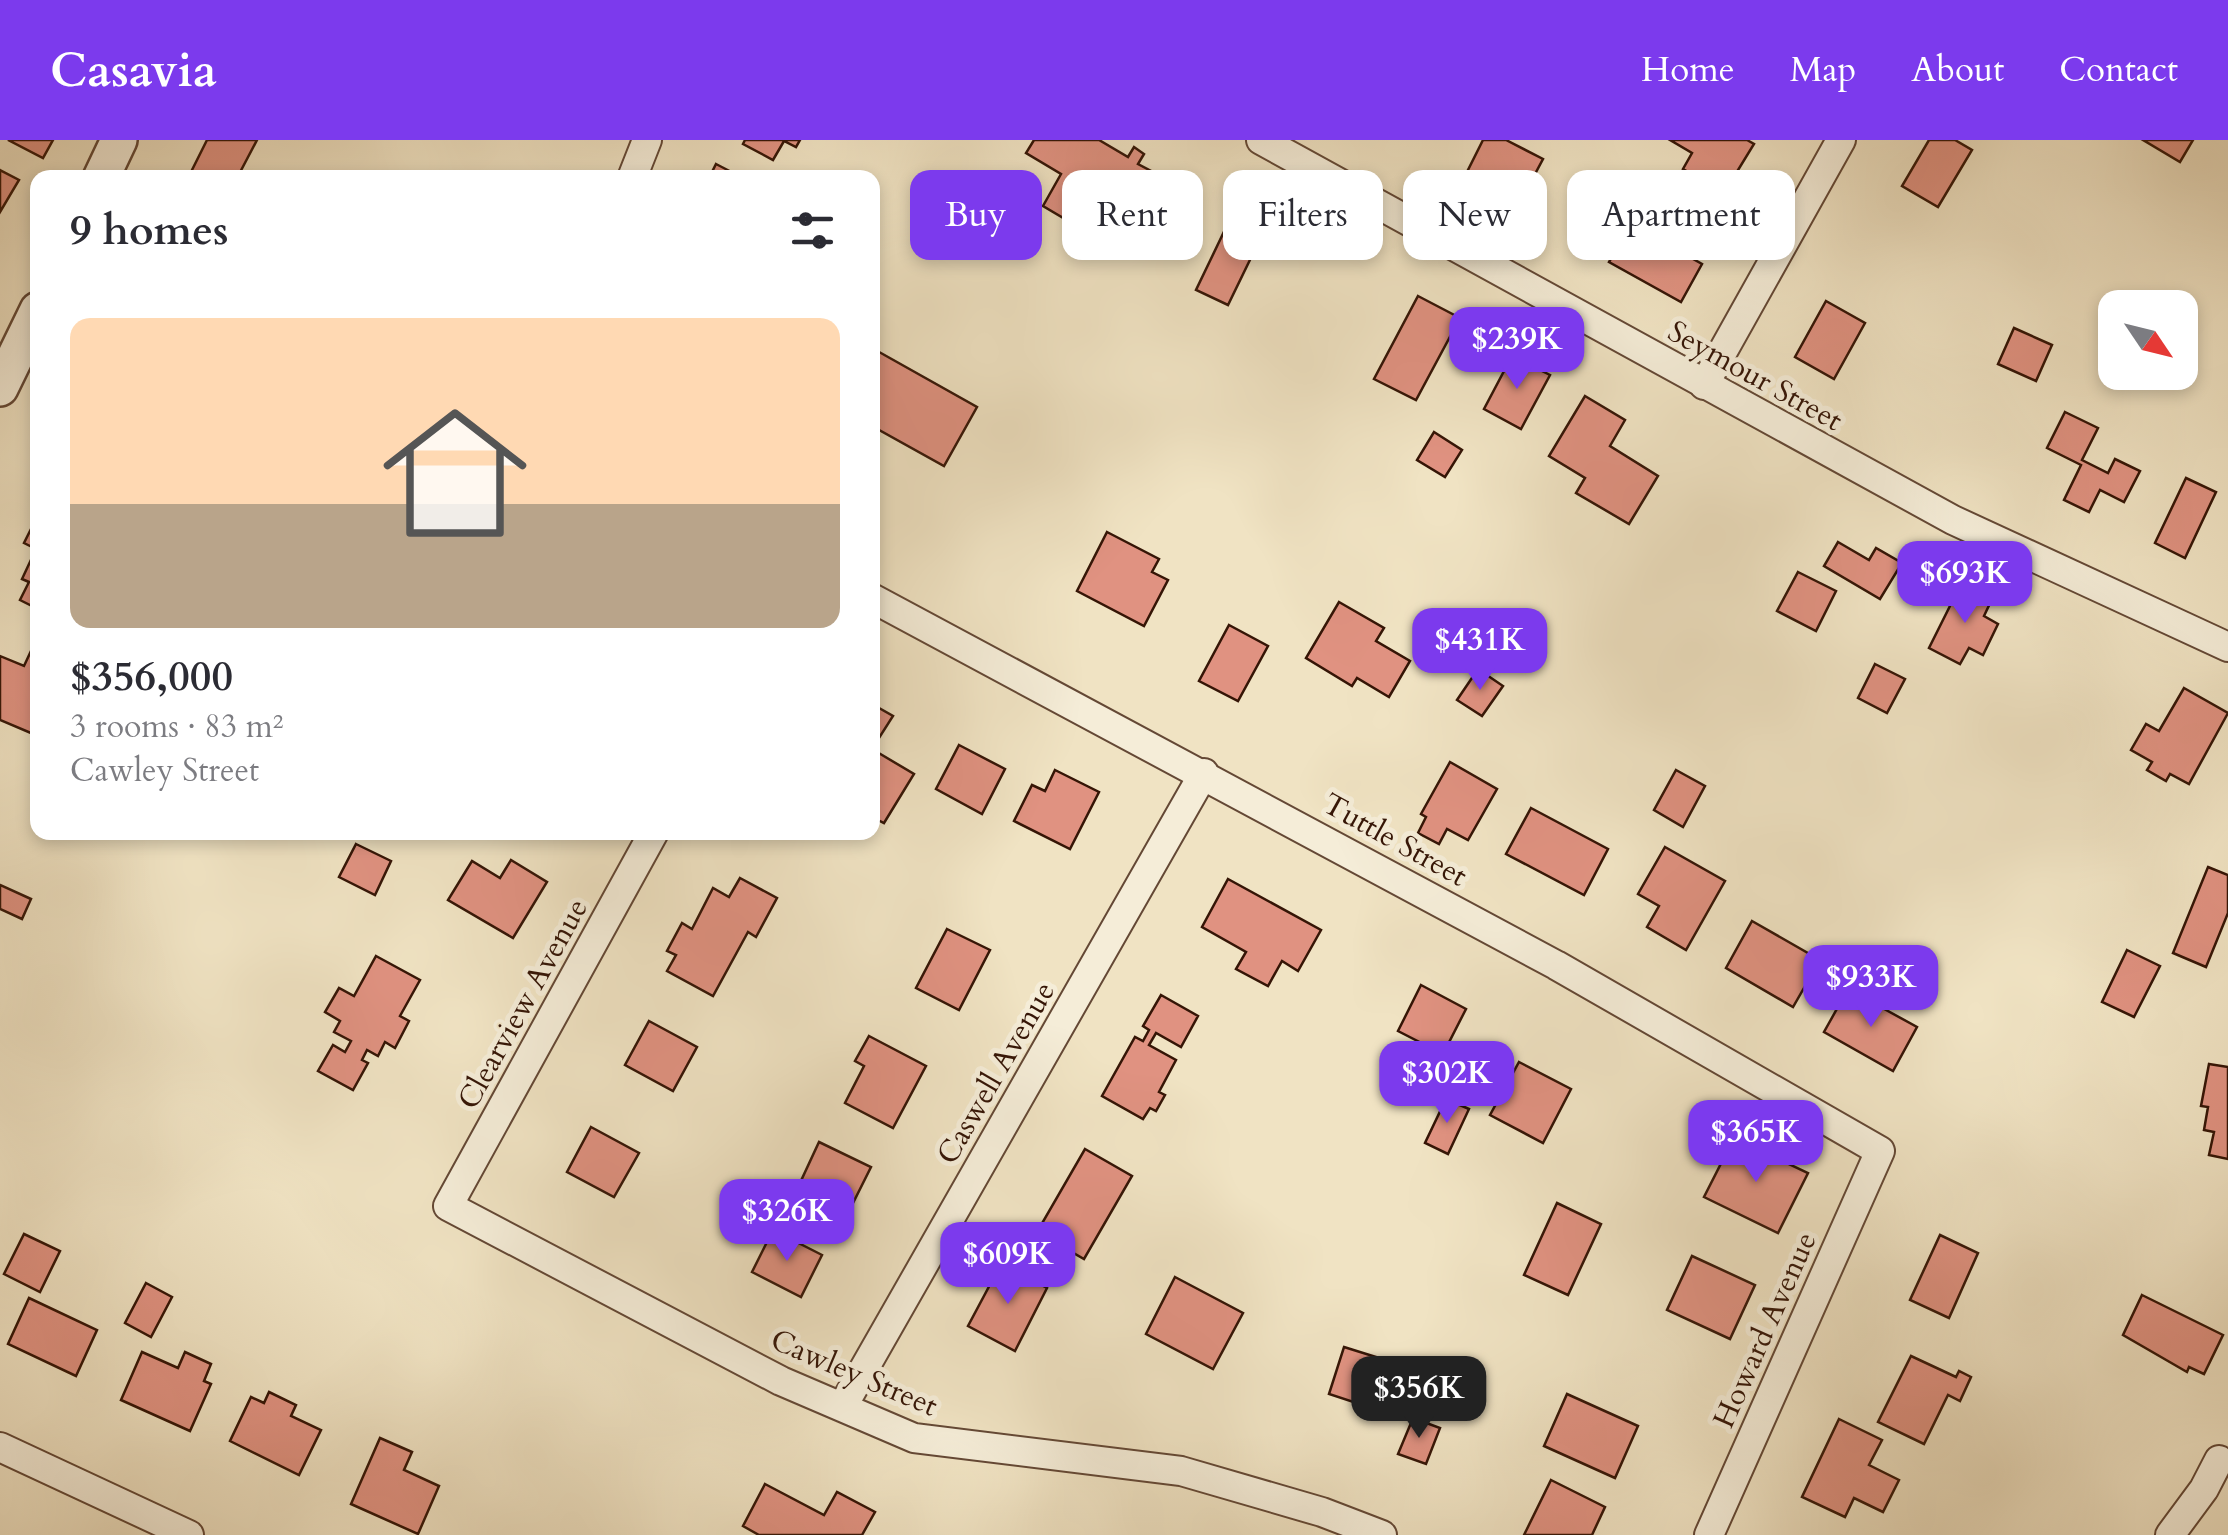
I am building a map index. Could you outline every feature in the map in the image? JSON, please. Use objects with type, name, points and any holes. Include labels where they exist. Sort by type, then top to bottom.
[{"type":"street","points":[[105,170],[120,140]]},
{"type":"street","points":[[635,170],[647,140]]},
{"type":"street","name":"Seymour Street","points":[[1261,140],[1953,520],[2228,648]]},
{"type":"street","points":[[1704,385],[1841,140]]},
{"type":"street","points":[[0,388],[30,326]]},
{"type":"street","name":"Tuttle Street","points":[[880,602],[1556,965],[1880,1151]]},
{"type":"street","name":"Caswell Avenue","points":[[844,1404],[1204,773]]},
{"type":"street","name":"Clearview Avenue","points":[[448,1206],[650,840]]},
{"type":"street","name":"Howard Avenue","points":[[1708,1535],[1880,1151]]},
{"type":"street","name":"Cawley Street","points":[[448,1206],[781,1381],[925,1441],[1181,1472],[1322,1512],[1382,1535]]},
{"type":"street","points":[[0,1447],[189,1535]]},
{"type":"street","points":[[2170,1535],[2204,1489],[2218,1460]]},
{"type":"building","points":[[8,140],[53,140],[43,158]]},
{"type":"building","points":[[207,140],[257,140],[241,170],[192,170]]},
{"type":"building","points":[[745,140],[800,140],[796,147],[784,141],[773,160],[743,144]]},
{"type":"building","points":[[1034,140],[1099,140],[1128,157],[1134,147],[1144,154],[1138,164],[1149,170],[1062,170],[1062,217],[1043,206],[1061,174],[1026,153]]},
{"type":"building","points":[[1483,140],[1506,140],[1543,159],[1537,170],[1468,170]]},
{"type":"building","points":[[1670,140],[1747,140],[1754,144],[1738,170],[1685,170],[1692,153]]},
{"type":"building","points":[[1929,140],[1955,140],[1972,150],[1938,207],[1902,186]]},
{"type":"building","points":[[2143,140],[2193,140],[2180,162]]},
{"type":"building","points":[[0,170],[19,180],[0,212]]},
{"type":"building","points":[[1223,234],[1223,260],[1250,260],[1228,305],[1196,290]]},
{"type":"building","points":[[1695,260],[1702,264],[1681,302],[1609,262]]},
{"type":"building","points":[[1418,296],[1460,318],[1416,400],[1374,379]]},
{"type":"building","points":[[1826,301],[1865,323],[1834,379],[1795,357]]},
{"type":"building","points":[[2014,328],[2052,345],[2036,381],[1998,364]]},
{"type":"building","points":[[880,352],[977,407],[944,466],[880,430]]},
{"type":"building","points":[[1512,356],[1550,375],[1521,429],[1484,409]]},
{"type":"building","points":[[1585,396],[1625,420],[1610,446],[1658,476],[1629,524],[1576,493],[1585,478],[1549,456]]},
{"type":"building","points":[[2065,412],[2098,428],[2082,460],[2108,473],[2115,459],[2140,471],[2124,502],[2100,490],[2089,512],[2064,500],[2081,465],[2047,448]]},
{"type":"building","points":[[1434,432],[1462,450],[1445,477],[1417,460]]},
{"type":"building","points":[[2186,478],[2216,492],[2185,558],[2155,543]]},
{"type":"building","points":[[1107,532],[1159,559],[1152,572],[1168,580],[1144,626],[1077,591]]},
{"type":"building","points":[[1838,542],[1869,560],[1876,548],[1902,563],[1880,599],[1824,566]]},
{"type":"building","points":[[30,562],[30,605],[20,600],[29,582],[22,579]]},
{"type":"building","points":[[1798,572],[1836,591],[1816,631],[1777,611]]},
{"type":"building","points":[[1961,584],[1992,599],[1984,616],[1998,624],[1983,655],[1969,648],[1960,664],[1929,648]]},
{"type":"building","points":[[1339,602],[1384,628],[1376,641],[1410,661],[1389,697],[1357,678],[1352,686],[1306,658]]},
{"type":"building","points":[[1229,625],[1268,646],[1238,701],[1199,681]]},
{"type":"building","points":[[30,653],[30,733],[0,720],[0,656],[24,666]]},
{"type":"building","points":[[1875,664],[1905,679],[1887,713],[1858,698]]},
{"type":"building","points":[[1478,669],[1503,686],[1482,716],[1457,700]]},
{"type":"building","points":[[2184,688],[2228,713],[2189,784],[2170,774],[2166,781],[2147,770],[2152,762],[2131,750],[2146,724],[2159,731]]},
{"type":"building","points":[[880,709],[893,716],[880,736]]},
{"type":"building","points":[[959,745],[1005,769],[982,814],[936,789]]},
{"type":"building","points":[[880,754],[914,774],[884,823],[880,821]]},
{"type":"building","points":[[1450,762],[1497,789],[1468,840],[1447,829],[1439,844],[1418,833],[1426,817],[1421,814]]},
{"type":"building","points":[[1055,770],[1099,792],[1070,849],[1014,821],[1032,785],[1045,791]]},
{"type":"building","points":[[1676,770],[1705,786],[1683,827],[1654,810]]},
{"type":"building","points":[[1531,808],[1608,849],[1584,895],[1506,854]]},
{"type":"building","points":[[356,844],[391,861],[375,895],[339,877]]},
{"type":"building","points":[[1665,847],[1725,881],[1686,950],[1647,927],[1659,906],[1638,894]]},
{"type":"building","points":[[511,860],[547,882],[513,938],[448,900],[472,861],[500,878]]},
{"type":"building","points":[[2208,867],[2228,875],[2228,913],[2206,967],[2173,953]]},
{"type":"building","points":[[740,878],[777,898],[756,937],[748,932],[713,996],[667,971],[676,955],[667,951],[682,923],[692,929],[713,888],[729,897]]},
{"type":"building","points":[[1228,879],[1321,930],[1298,971],[1282,961],[1268,986],[1236,969],[1246,952],[1202,927]]},
{"type":"building","points":[[0,885],[31,899],[22,919],[0,909]]},
{"type":"building","points":[[1752,921],[1820,960],[1793,1007],[1726,968]]},
{"type":"building","points":[[947,929],[990,950],[959,1010],[916,988]]},
{"type":"building","points":[[2127,950],[2160,966],[2134,1017],[2102,1002]]},
{"type":"building","points":[[376,956],[420,980],[400,1016],[409,1021],[395,1048],[385,1042],[378,1056],[367,1050],[362,1060],[368,1063],[353,1090],[318,1071],[333,1045],[345,1052],[351,1041],[334,1032],[340,1021],[325,1012],[339,988],[354,996]]},
{"type":"building","points":[[1421,985],[1466,1009],[1443,1054],[1398,1031]]},
{"type":"building","points":[[1848,989],[1917,1027],[1893,1071],[1824,1032]]},
{"type":"building","points":[[1161,995],[1198,1016],[1181,1047],[1156,1033],[1149,1045],[1176,1060],[1159,1092],[1165,1095],[1156,1111],[1150,1108],[1143,1119],[1102,1096],[1135,1037],[1143,1041],[1149,1030],[1143,1026]]},
{"type":"building","points":[[649,1021],[697,1047],[673,1091],[625,1065]]},
{"type":"building","points":[[869,1036],[926,1066],[893,1128],[845,1103],[864,1066],[855,1061]]},
{"type":"building","points":[[1519,1062],[1571,1089],[1543,1143],[1490,1115]]},
{"type":"building","points":[[2209,1064],[2228,1067],[2228,1159],[2209,1155],[2214,1132],[2204,1130],[2208,1107],[2201,1106]]},
{"type":"building","points":[[1446,1099],[1469,1109],[1448,1154],[1425,1143]]},
{"type":"building","points":[[591,1127],[639,1153],[614,1197],[567,1172]]},
{"type":"building","points":[[1734,1138],[1808,1173],[1778,1233],[1704,1197]]},
{"type":"building","points":[[819,1142],[871,1167],[851,1207],[800,1183]]},
{"type":"building","points":[[1085,1149],[1132,1176],[1084,1259],[1037,1232]]},
{"type":"building","points":[[1557,1203],[1601,1224],[1568,1295],[1524,1275]]},
{"type":"building","points":[[773,1230],[822,1255],[801,1297],[752,1272]]},
{"type":"building","points":[[24,1234],[60,1251],[40,1292],[4,1274]]},
{"type":"building","points":[[1940,1235],[1978,1253],[1949,1318],[1910,1300]]},
{"type":"building","points":[[1692,1256],[1755,1285],[1730,1339],[1667,1310]]},
{"type":"building","points":[[1001,1264],[1047,1288],[1015,1351],[968,1326]]},
{"type":"building","points":[[1175,1277],[1243,1313],[1213,1369],[1146,1334]]},
{"type":"building","points":[[146,1283],[172,1297],[151,1337],[125,1323]]},
{"type":"building","points":[[2142,1295],[2223,1335],[2204,1374],[2189,1367],[2187,1372],[2123,1335]]},
{"type":"building","points":[[29,1298],[97,1330],[76,1376],[8,1344]]},
{"type":"building","points":[[1344,1347],[1421,1371],[1405,1419],[1329,1394]]},
{"type":"building","points":[[142,1352],[178,1368],[185,1352],[211,1364],[204,1381],[211,1384],[190,1431],[121,1400]]},
{"type":"building","points":[[1911,1356],[1956,1377],[1959,1371],[1971,1377],[1960,1401],[1948,1395],[1924,1444],[1878,1422]]},
{"type":"building","points":[[269,1392],[296,1405],[291,1416],[321,1430],[299,1475],[230,1441],[251,1397],[264,1403]]},
{"type":"building","points":[[1567,1394],[1638,1426],[1615,1478],[1544,1446]]},
{"type":"building","points":[[1413,1418],[1440,1428],[1426,1464],[1398,1454]]},
{"type":"building","points":[[1839,1419],[1882,1440],[1869,1465],[1899,1480],[1883,1512],[1854,1498],[1845,1517],[1802,1497]]},
{"type":"building","points":[[380,1438],[412,1452],[404,1470],[439,1486],[418,1534],[351,1504]]},
{"type":"building","points":[[1551,1480],[1605,1507],[1592,1535],[1524,1535]]},
{"type":"building","points":[[765,1484],[824,1515],[837,1492],[875,1512],[862,1535],[759,1535],[743,1526]]}]
